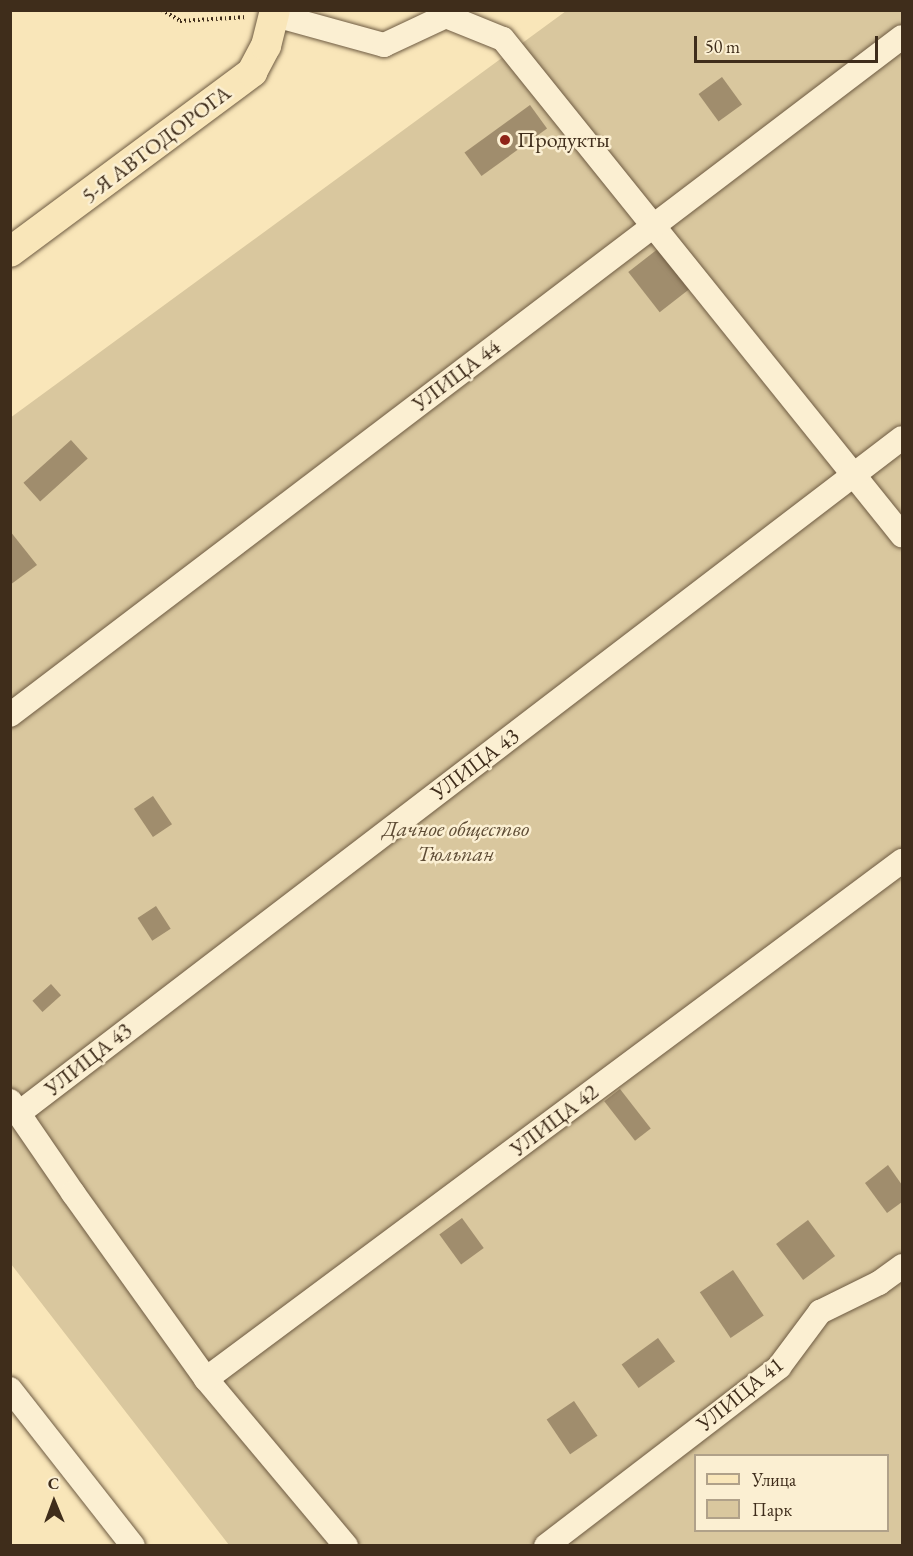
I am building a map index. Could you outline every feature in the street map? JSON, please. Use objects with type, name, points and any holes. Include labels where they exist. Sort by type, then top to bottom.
[{"type":"main road","name":"5-Я АВТОДОРОГА","points":[[10,252],[252,72],[267,46],[275,13]]},
{"type":"street","points":[[275,13],[384,45],[446,16],[502,39],[903,535]]},
{"type":"street","name":"УЛИЦА 44","points":[[10,715],[903,36]]},
{"type":"street","name":"УЛИЦА 43","points":[[15,1107],[903,438]]},
{"type":"street","name":"УЛИЦА 42","points":[[206,1379],[903,861]]},
{"type":"street","points":[[15,1107],[73,1193],[206,1379],[346,1545]]},
{"type":"street","name":"УЛИЦА 41","points":[[546,1545],[779,1367],[820,1312],[879,1283],[903,1266]]},
{"type":"street","points":[[10,1389],[133,1545]]},
{"type":"path","points":[[162,10],[180,21],[275,13]]},
{"type":"green space","name":"Дачное общество Тюльпан","points":[[566,11],[902,11],[902,1545],[229,1545],[11,1264],[10,418]]},
{"type":"building","points":[[722,77],[742,105],[719,122],[699,94]]},
{"type":"building","name":"Продукты","points":[[530,105],[547,128],[482,176],[464,153]]},
{"type":"building","points":[[659,248],[690,288],[660,312],[628,272]]},
{"type":"building","points":[[71,440],[88,459],[40,501],[23,483]]},
{"type":"building","points":[[10,531],[37,565],[10,585]]},
{"type":"building","points":[[153,796],[172,824],[153,837],[134,809]]},
{"type":"building","points":[[156,906],[171,929],[152,941],[138,918]]},
{"type":"building","points":[[51,984],[61,995],[42,1012],[32,1001]]},
{"type":"building","points":[[620,1089],[651,1128],[635,1141],[604,1101]]},
{"type":"building","points":[[888,1165],[902,1185],[902,1202],[887,1213],[865,1183]]},
{"type":"building","points":[[462,1218],[484,1248],[461,1264],[439,1234]]},
{"type":"building","points":[[808,1220],[835,1256],[803,1280],[776,1244]]},
{"type":"building","points":[[733,1270],[764,1316],[731,1338],[700,1292]]},
{"type":"building","points":[[658,1338],[675,1361],[639,1388],[622,1364]]},
{"type":"building","points":[[574,1401],[597,1436],[570,1454],[547,1419]]},
{"type":"place","name":"Продукты","points":[[505,140]]}]
